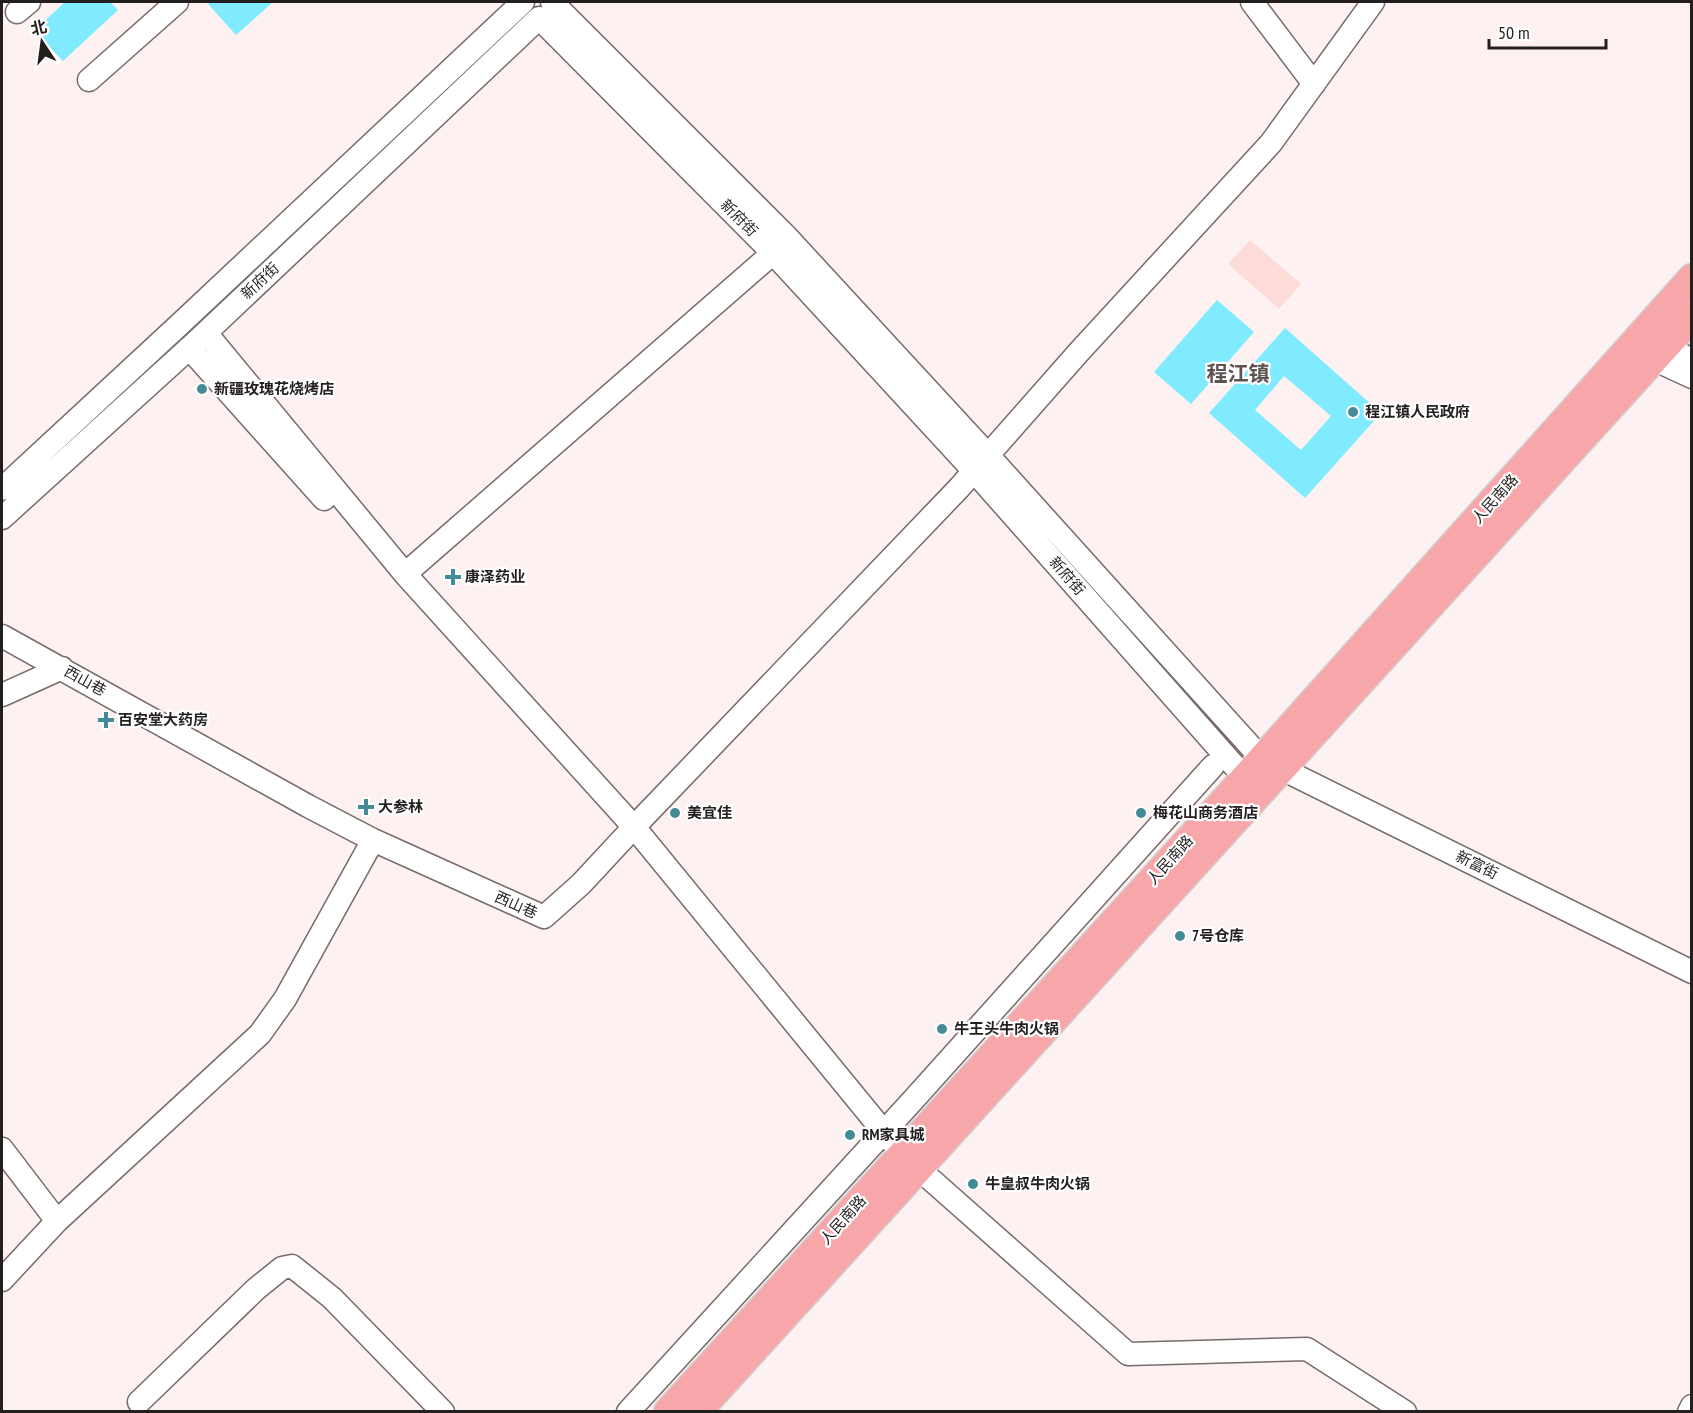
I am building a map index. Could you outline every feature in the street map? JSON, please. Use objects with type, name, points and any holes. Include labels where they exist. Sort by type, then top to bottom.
[{"type":"main road","name":"人民南路","points":[[697,1412],[910,1161],[1263,768],[1692,278]]},
{"type":"main road","name":"人民南路","points":[[668,1412],[910,1161],[1263,768],[1692,316]]},
{"type":"street","points":[[89,80],[177,2]]},
{"type":"street","name":"新府街","points":[[2,489],[523,2]]},
{"type":"street","name":"新府街","points":[[552,2],[786,236],[978,444],[1263,768]]},
{"type":"street","points":[[1252,2],[1314,84]]},
{"type":"street","points":[[630,832],[959,488],[1271,143],[1373,2]]},
{"type":"street","name":"新府街","points":[[197,341],[539,18],[773,253],[973,470],[1263,768]]},
{"type":"street","points":[[405,574],[773,253]]},
{"type":"street","points":[[197,341],[630,832]]},
{"type":"street","points":[[2,518],[197,341]]},
{"type":"street","points":[[197,341],[405,574],[630,832],[910,1161],[1128,1354],[1307,1349],[1405,1412]]},
{"type":"street","points":[[1659,353],[1692,360]]},
{"type":"street","points":[[1659,353],[1692,377]]},
{"type":"street","name":"西山巷","points":[[2,636],[373,840],[544,917],[581,884],[630,832]]},
{"type":"street","points":[[2,695],[62,668]]},
{"type":"street","points":[[628,1412],[914,1099],[1213,765]]},
{"type":"street","name":"新富街","points":[[1263,768],[1692,972]]},
{"type":"street","points":[[2,1280],[57,1221],[260,1034],[285,999],[373,840]]},
{"type":"street","points":[[2,1149],[57,1221]]},
{"type":"street","points":[[139,1402],[256,1289],[282,1268],[292,1266],[332,1298],[443,1412]]},
{"type":"street","points":[[1689,1412],[1692,1406]]},
{"type":"shaded area","points":[[1250,240],[1301,284],[1279,309],[1228,264]]},
{"type":"building","points":[[65,2],[110,2],[118,10],[63,61],[34,31]]},
{"type":"building","points":[[211,2],[273,2],[236,35],[208,4]]},
{"type":"building","points":[[1217,300],[1254,332],[1191,404],[1154,372]]},
{"type":"building","name":"程江镇人民政府","points":[[1285,328],[1381,413],[1305,498],[1209,413]],"holes":[[[1284,376],[1331,416],[1301,450],[1255,410]]]},
{"type":"place","name":"新疆玫瑰花烧烤店","points":[[202,389]]},
{"type":"place","name":"程江镇人民政府","points":[[1353,412]]},
{"type":"place","name":"康泽药业","points":[[453,577]]},
{"type":"place","name":"百安堂大药房","points":[[106,720]]},
{"type":"place","name":"大参林","points":[[366,807]]},
{"type":"place","name":"美宜佳","points":[[675,813]]},
{"type":"place","name":"梅花山商务酒店","points":[[1141,813]]},
{"type":"place","name":"7号仓库","points":[[1180,936]]},
{"type":"place","name":"牛王头牛肉火锅","points":[[942,1029]]},
{"type":"place","name":"RM家具城","points":[[850,1135]]},
{"type":"place","name":"牛皇叔牛肉火锅","points":[[973,1184]]},
{"type":"district","name":"程江镇","points":[[1238,374]]}]
